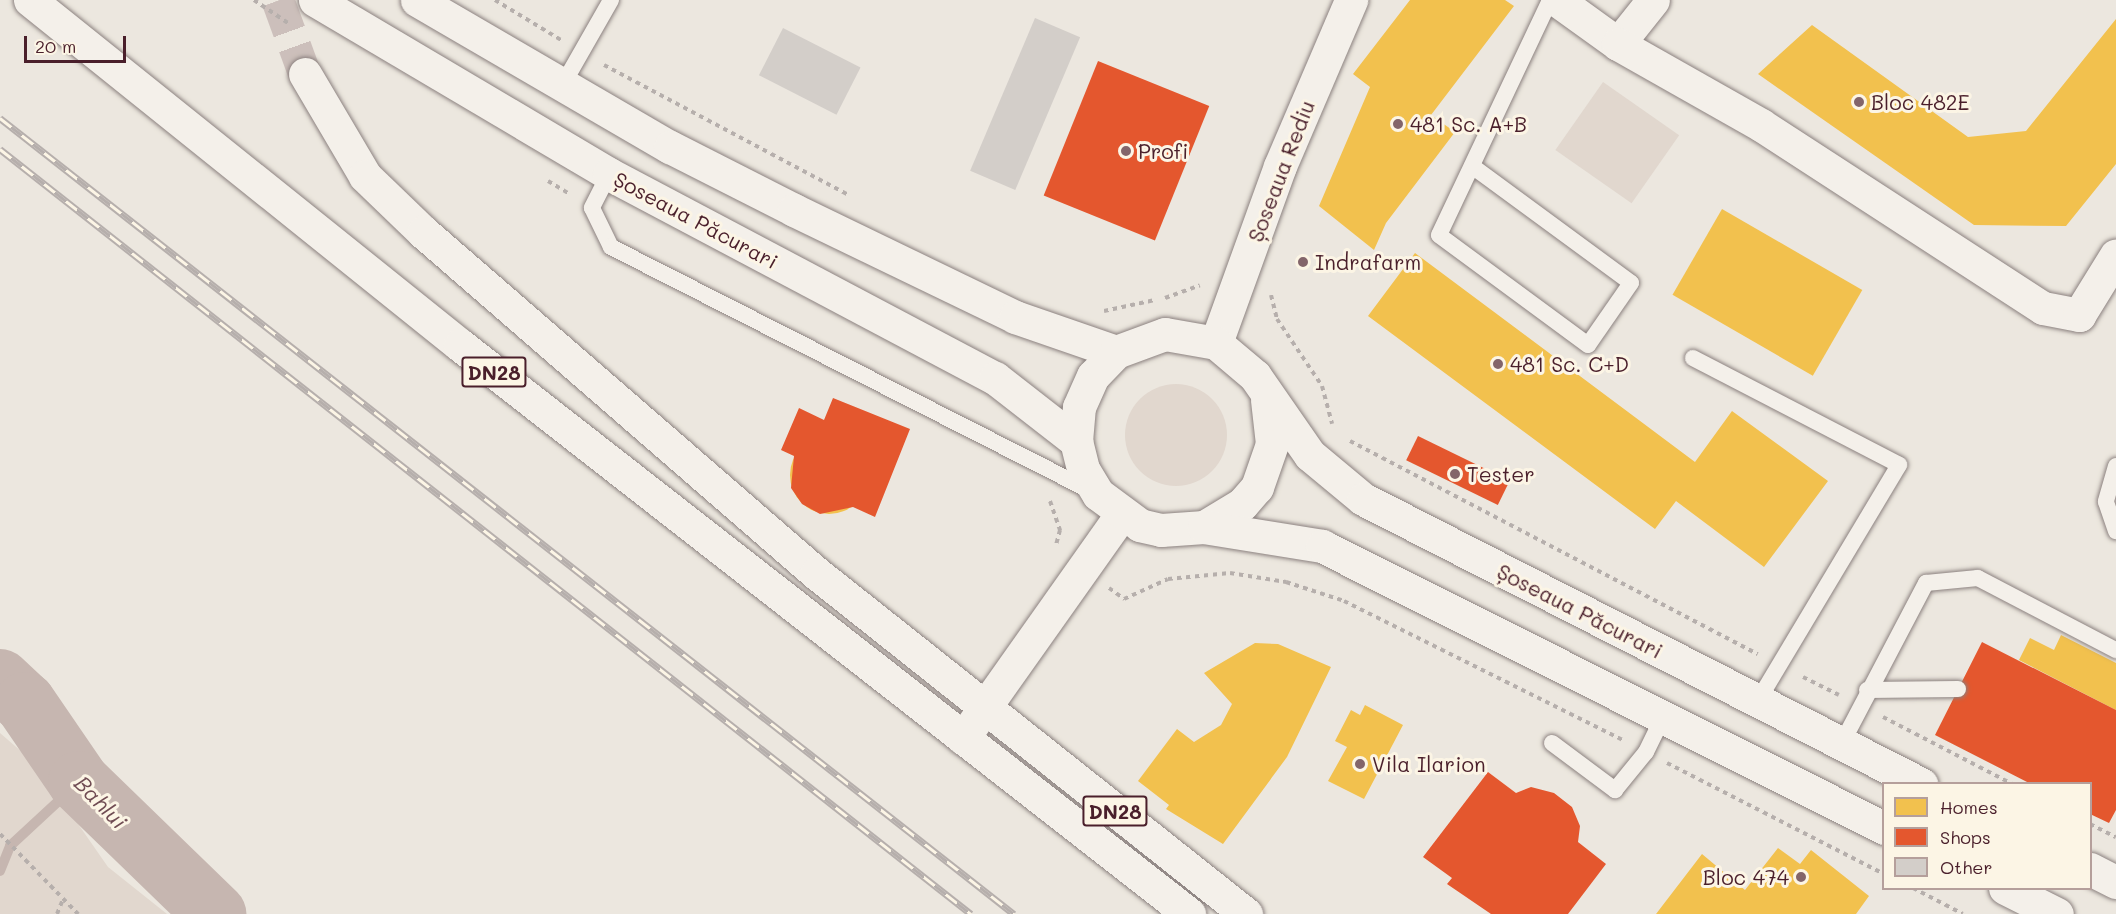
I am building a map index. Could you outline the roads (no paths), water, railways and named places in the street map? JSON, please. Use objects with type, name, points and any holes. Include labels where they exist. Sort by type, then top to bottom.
[{"type":"main road","name":"DN28","points":[[30,0],[1189,914]]},
{"type":"main road","name":"Șoseaua Păcurari","points":[[315,0],[609,174],[995,378],[1076,441]]},
{"type":"main road","points":[[417,0],[562,86],[681,152],[965,295],[1116,352]]},
{"type":"main road","name":"Șoseaua Rediu","points":[[1216,343],[1280,165],[1352,0]]},
{"type":"main road","points":[[1557,0],[1618,44],[1761,125],[2043,308],[2079,315],[2116,255]]},
{"type":"main road","points":[[1618,44],[1653,0]]},
{"type":"main road","name":"DN28","points":[[305,74],[365,176],[423,232],[816,573],[1246,914]]},
{"type":"main road","name":"Șoseaua Păcurari","points":[[1882,827],[1322,546],[1204,527],[1161,530],[1109,505],[1083,469],[1076,441],[1079,407],[1093,376],[1116,352],[1165,334],[1216,343],[1238,357],[1267,400],[1310,455],[1363,499],[1919,782]]},
{"type":"main road","name":"Șoseaua Păcurari","points":[[1204,527],[1233,511],[1257,487],[1272,444],[1267,400]]},
{"type":"main road","points":[[963,738],[1083,569],[1109,505]]},
{"type":"main road","points":[[2092,870],[2116,882]]},
{"type":"main road","points":[[2010,890],[2056,914]]},
{"type":"lane","points":[[562,86],[612,0]]},
{"type":"lane","points":[[1472,166],[1631,283],[1588,345],[1439,235],[1550,0]]},
{"type":"lane","points":[[609,174],[592,208],[611,247],[1109,505]]},
{"type":"lane","points":[[1693,358],[1899,465],[1758,701]]},
{"type":"lane","points":[[2116,466],[2106,502],[2116,531]]},
{"type":"lane","points":[[1842,743],[1926,583],[1978,578],[2116,650]]},
{"type":"lane","points":[[1868,690],[1958,689]]},
{"type":"lane","points":[[1552,743],[1615,790],[1646,752],[1663,717]]},
{"type":"waterway","name":"Bahlui","points":[[0,680],[25,703],[79,782],[215,914]]},
{"type":"waterway","points":[[0,871],[10,846],[79,782]]},
{"type":"tunnel","points":[[278,0],[305,74]]},
{"type":"railway","points":[[0,118],[1014,914]]},
{"type":"railway","points":[[0,149],[971,914]]},
{"type":"place","name":"Bloc 482E","points":[[1859,102]]},
{"type":"place","name":"481 Sc. A+B","points":[[1398,124]]},
{"type":"place","name":"Profi","points":[[1126,151]]},
{"type":"place","name":"Indrafarm","points":[[1303,262]]},
{"type":"place","name":"481 Sc. C+D","points":[[1498,364]]},
{"type":"place","name":"Tester","points":[[1455,474]]},
{"type":"place","name":"Vila Ilarion","points":[[1360,764]]},
{"type":"place","name":"Bloc 474","points":[[1801,877]]}]
